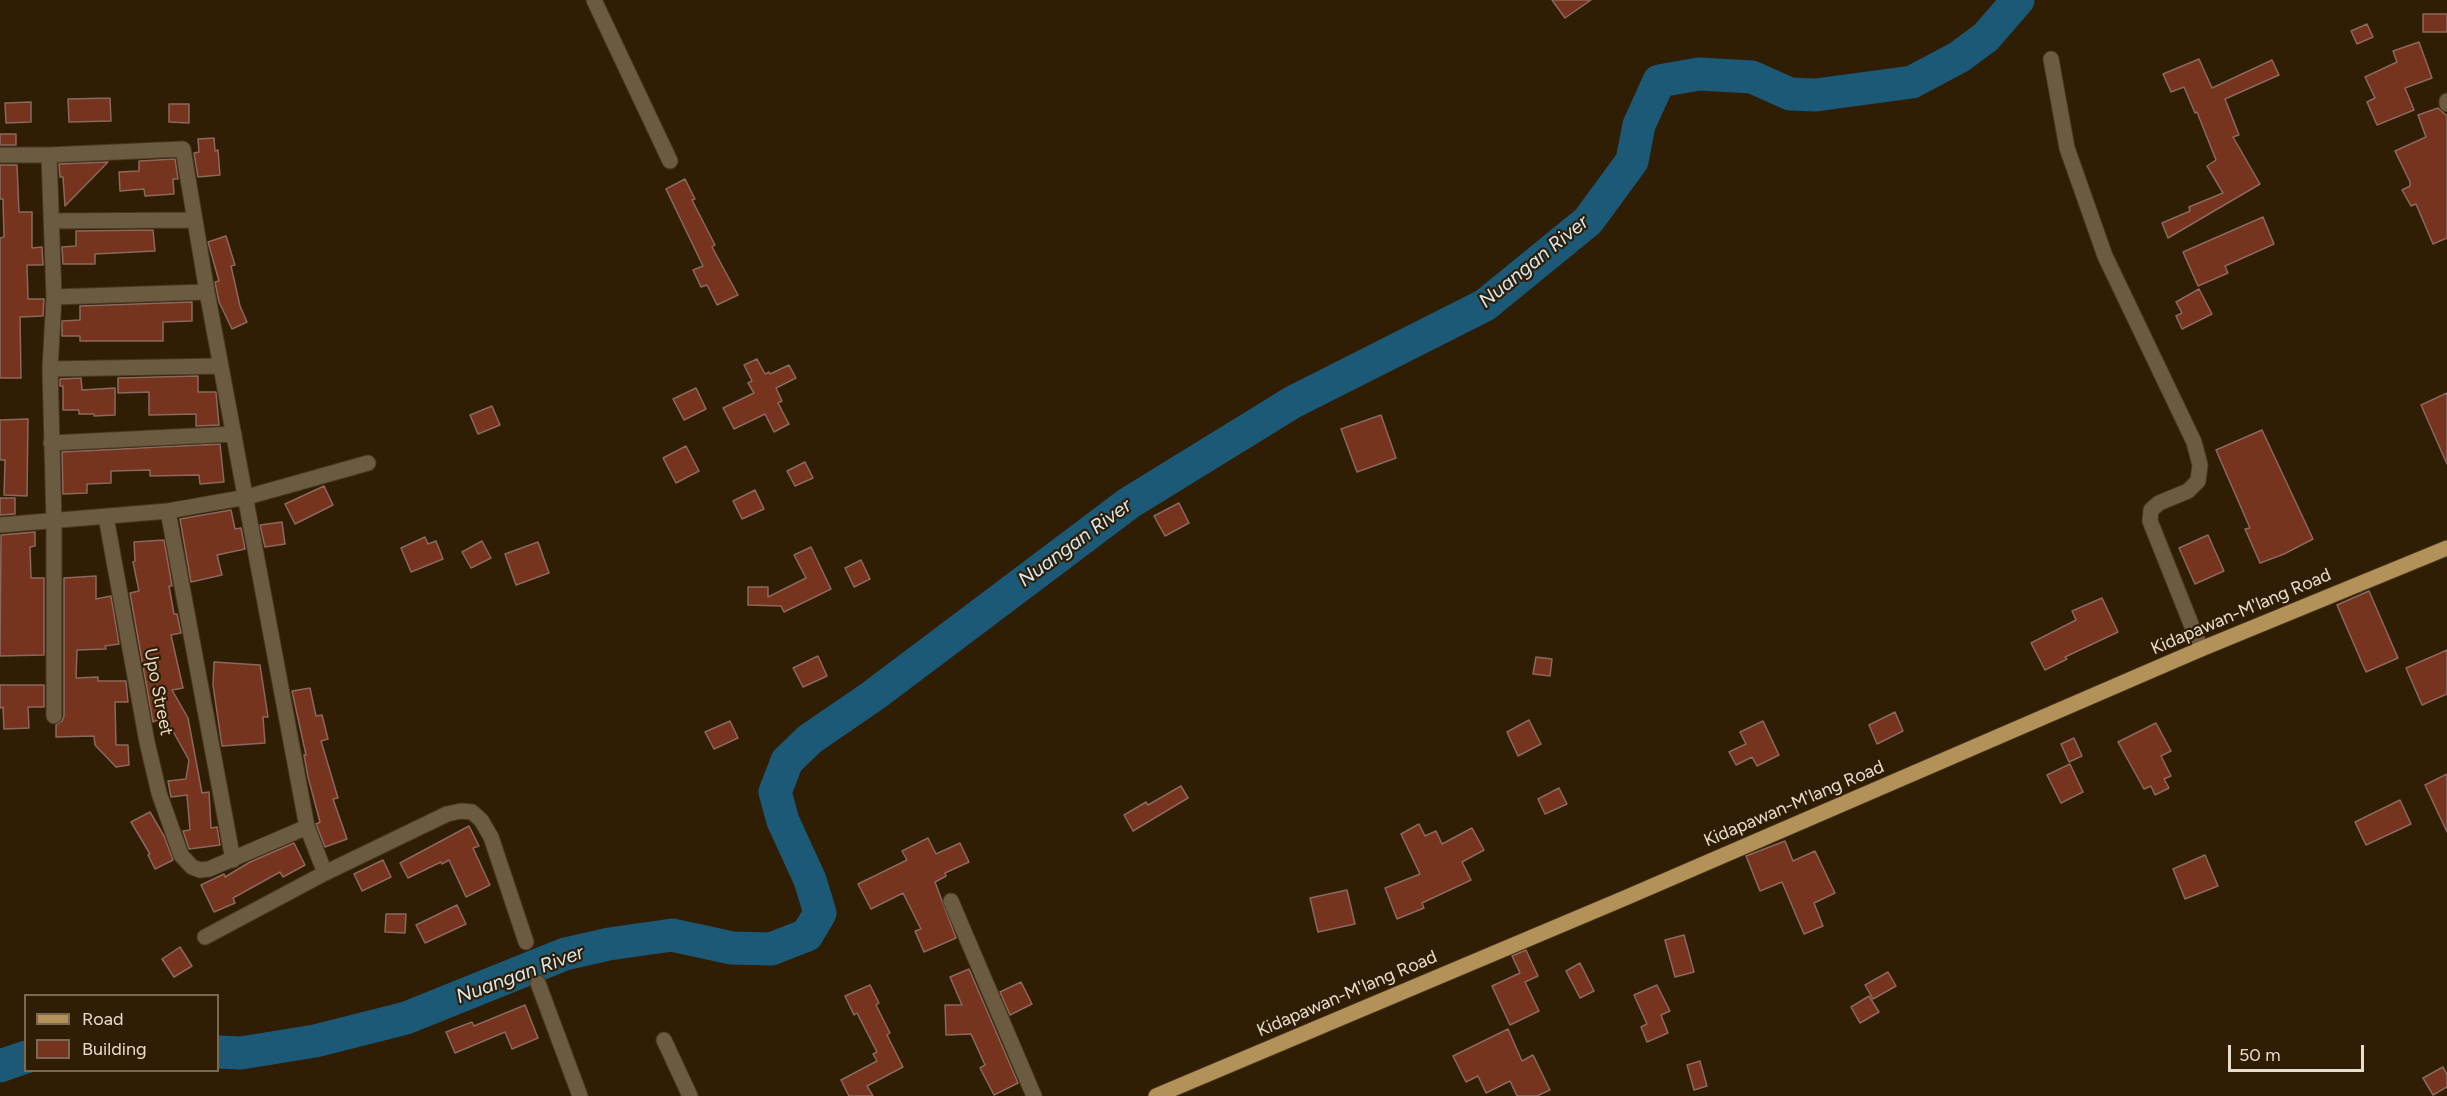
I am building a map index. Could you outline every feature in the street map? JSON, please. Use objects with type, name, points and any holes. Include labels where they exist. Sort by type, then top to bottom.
[{"type":"main road","name":"Kidapawan-M'lang Road","points":[[1156,1096],[1625,898],[2201,649],[2447,548]]},
{"type":"street","points":[[594,0],[670,161]]},
{"type":"street","points":[[2051,58],[2067,148],[2105,256],[2194,442],[2200,465],[2198,481],[2188,490],[2159,503],[2151,510],[2150,521],[2201,649]]},
{"type":"street","points":[[0,155],[183,149],[207,292],[307,827],[325,873]]},
{"type":"street","points":[[49,155],[54,297],[50,369],[54,521],[54,716]]},
{"type":"street","points":[[52,221],[195,220]]},
{"type":"street","points":[[54,297],[207,292]]},
{"type":"street","points":[[50,369],[221,366]]},
{"type":"street","points":[[51,443],[234,434]]},
{"type":"street","points":[[0,525],[106,518],[168,511],[247,497],[368,464]]},
{"type":"street","points":[[168,511],[233,860],[307,827]]},
{"type":"street","name":"Upo Street","points":[[106,518],[150,753],[174,840],[181,855],[192,867],[200,870],[233,860]]},
{"type":"street","points":[[205,937],[325,873],[447,814],[461,811],[472,812],[481,820],[491,837],[526,942]]},
{"type":"street","points":[[951,902],[1034,1096]]},
{"type":"street","points":[[538,983],[580,1096]]},
{"type":"street","points":[[664,1040],[690,1096]]},
{"type":"building","points":[[1552,0],[1591,0],[1565,18]]},
{"type":"building","points":[[2423,14],[2447,14],[2447,32],[2423,32]]},
{"type":"building","points":[[2367,24],[2373,37],[2357,44],[2351,31]]},
{"type":"building","points":[[2419,42],[2432,78],[2405,88],[2414,110],[2377,125],[2367,102],[2375,98],[2365,77],[2397,62],[2393,51]]},
{"type":"building","points":[[2199,59],[2212,88],[2272,60],[2279,75],[2225,99],[2239,135],[2233,137],[2260,184],[2168,238],[2162,223],[2190,211],[2189,207],[2223,193],[2207,166],[2216,160],[2197,112],[2195,113],[2184,87],[2171,92],[2163,74]]},
{"type":"building","points":[[110,98],[111,121],[69,122],[68,99]]},
{"type":"building","points":[[31,102],[31,122],[6,123],[5,103]]},
{"type":"building","points":[[169,104],[189,104],[189,123],[169,122]]},
{"type":"building","points":[[2438,108],[2447,116],[2447,238],[2433,244],[2416,204],[2411,206],[2402,190],[2410,186],[2410,182],[2395,151],[2426,137],[2418,115]]},
{"type":"building","points":[[0,134],[16,134],[16,145],[0,145]]},
{"type":"building","points":[[214,138],[215,151],[218,150],[220,175],[198,177],[194,153],[199,152],[198,139]]},
{"type":"building","points":[[175,159],[178,179],[173,179],[174,194],[145,196],[144,189],[120,191],[119,172],[139,171],[139,161]]},
{"type":"building","points":[[108,162],[65,206],[63,177],[60,177],[59,164]]},
{"type":"building","points":[[0,165],[17,165],[19,212],[32,212],[32,248],[42,247],[43,265],[27,265],[28,299],[44,299],[43,316],[20,317],[21,378],[0,378],[0,238],[4,237],[3,199],[0,199]]},
{"type":"building","points":[[685,179],[695,199],[692,200],[715,245],[712,247],[738,295],[717,305],[707,285],[701,287],[693,270],[703,266],[666,189]]},
{"type":"building","points":[[2263,217],[2274,244],[2225,266],[2228,273],[2198,286],[2183,252]]},
{"type":"building","points":[[153,230],[155,251],[95,254],[95,264],[63,264],[62,247],[76,246],[76,231]]},
{"type":"building","points":[[226,236],[235,265],[231,266],[240,306],[247,322],[232,329],[219,302],[215,282],[219,281],[208,242]]},
{"type":"building","points":[[2199,289],[2212,314],[2182,329],[2176,316],[2182,313],[2176,302]]},
{"type":"building","points":[[192,302],[192,321],[163,322],[163,341],[80,341],[80,336],[62,336],[62,321],[80,320],[80,306]]},
{"type":"building","points":[[757,359],[765,374],[789,365],[796,378],[776,388],[782,401],[778,403],[789,424],[774,432],[765,414],[734,429],[723,408],[754,393],[748,383],[752,381],[744,365]]},
{"type":"building","points":[[198,376],[198,392],[216,392],[219,425],[196,426],[196,414],[149,415],[149,392],[118,393],[118,378]]},
{"type":"building","points":[[81,378],[82,390],[115,388],[115,415],[94,416],[94,414],[79,414],[79,410],[63,410],[63,386],[60,386],[60,379]]},
{"type":"building","points":[[696,388],[706,409],[684,420],[673,399]]},
{"type":"building","points":[[2447,393],[2447,464],[2421,405]]},
{"type":"building","points":[[492,406],[500,425],[478,434],[470,415]]},
{"type":"building","points":[[1381,415],[1396,458],[1357,472],[1341,429]]},
{"type":"building","points":[[28,419],[27,496],[4,495],[5,460],[0,460],[0,420]]},
{"type":"building","points":[[2262,430],[2313,539],[2260,563],[2245,529],[2250,528],[2216,450]]},
{"type":"building","points":[[220,444],[224,482],[200,484],[199,475],[150,476],[150,470],[111,471],[111,483],[87,484],[87,493],[63,494],[62,452]]},
{"type":"building","points":[[686,446],[699,471],[676,483],[663,458]]},
{"type":"building","points":[[805,462],[813,478],[795,486],[787,471]]},
{"type":"building","points":[[324,486],[333,505],[295,524],[285,504]]},
{"type":"building","points":[[755,490],[764,509],[742,519],[733,501]]},
{"type":"building","points":[[0,498],[15,498],[15,514],[0,515]]},
{"type":"building","points":[[1179,503],[1189,523],[1165,536],[1154,516]]},
{"type":"building","points":[[231,510],[235,529],[241,528],[245,549],[217,555],[222,575],[191,582],[180,519]]},
{"type":"building","points":[[282,522],[285,544],[265,547],[260,525]]},
{"type":"building","points":[[35,532],[35,546],[30,547],[31,578],[44,578],[44,655],[0,656],[1,535]]},
{"type":"building","points":[[2208,535],[2224,571],[2195,584],[2179,548]]},
{"type":"building","points":[[425,537],[428,544],[436,541],[443,559],[411,572],[401,548]]},
{"type":"building","points":[[164,540],[174,614],[177,614],[181,633],[171,635],[183,688],[172,690],[188,718],[202,793],[209,792],[211,828],[217,827],[220,845],[189,849],[183,831],[190,830],[187,795],[171,797],[168,781],[186,779],[189,760],[165,717],[153,722],[130,593],[139,591],[133,562],[135,561],[134,542]]},
{"type":"building","points":[[482,541],[491,558],[471,568],[462,552]]},
{"type":"building","points":[[538,542],[549,573],[516,585],[505,554]]},
{"type":"building","points":[[811,547],[831,589],[784,612],[781,606],[748,605],[748,587],[768,587],[768,597],[806,578],[794,555]]},
{"type":"building","points":[[861,560],[870,579],[854,587],[845,568]]},
{"type":"building","points":[[96,576],[96,599],[111,596],[119,644],[105,646],[106,649],[77,650],[76,678],[98,677],[98,681],[126,681],[128,702],[115,702],[116,745],[128,745],[129,765],[116,767],[95,745],[94,736],[56,737],[56,725],[62,721],[64,716],[64,578]]},
{"type":"building","points":[[2369,591],[2398,658],[2366,672],[2337,605]]},
{"type":"building","points":[[2102,598],[2118,632],[2065,657],[2067,659],[2045,670],[2031,643],[2076,620],[2072,611]]},
{"type":"building","points":[[2447,650],[2447,694],[2422,705],[2406,668]]},
{"type":"building","points":[[818,656],[827,676],[803,687],[793,668]]},
{"type":"building","points":[[1536,657],[1552,659],[1550,676],[1533,674]]},
{"type":"building","points":[[214,662],[260,665],[268,717],[263,717],[265,743],[222,746],[213,685]]},
{"type":"building","points":[[0,685],[44,685],[44,707],[28,707],[29,728],[4,729],[3,707],[0,708]]},
{"type":"building","points":[[310,688],[316,716],[322,715],[328,739],[321,741],[338,798],[333,799],[347,839],[325,847],[316,824],[320,822],[308,777],[304,755],[306,755],[292,691]]},
{"type":"building","points":[[1895,712],[1903,731],[1877,744],[1869,725]]},
{"type":"building","points":[[1529,720],[1541,744],[1518,756],[1507,732]]},
{"type":"building","points":[[730,721],[738,738],[714,749],[705,732]]},
{"type":"building","points":[[1763,721],[1779,755],[1757,766],[1752,757],[1736,765],[1729,752],[1746,744],[1740,732]]},
{"type":"building","points":[[2156,723],[2171,751],[2161,756],[2171,776],[2164,779],[2169,788],[2155,795],[2151,786],[2144,789],[2118,742]]},
{"type":"building","points":[[2074,738],[2082,756],[2069,762],[2061,744]]},
{"type":"building","points":[[2070,764],[2083,792],[2061,803],[2047,775]]},
{"type":"building","points":[[2447,774],[2447,832],[2425,785]]},
{"type":"building","points":[[1181,786],[1188,798],[1133,831],[1124,815],[1146,802],[1148,805]]},
{"type":"building","points":[[1559,788],[1567,804],[1545,814],[1538,799]]},
{"type":"building","points":[[2400,800],[2411,824],[2366,845],[2355,822]]},
{"type":"building","points":[[150,812],[164,836],[173,860],[155,869],[148,855],[150,854],[131,822]]},
{"type":"building","points":[[1419,824],[1425,836],[1436,831],[1442,844],[1472,828],[1484,850],[1462,862],[1471,880],[1422,903],[1424,908],[1397,919],[1385,888],[1420,874],[1401,834]]},
{"type":"building","points":[[469,826],[479,846],[473,848],[490,885],[466,897],[449,860],[408,878],[400,863]]},
{"type":"building","points":[[928,838],[936,854],[960,843],[969,862],[945,873],[946,876],[935,882],[956,938],[924,952],[915,931],[921,929],[903,893],[871,909],[858,884],[907,860],[902,851]]},
{"type":"building","points":[[1785,841],[1793,861],[1815,851],[1835,893],[1814,903],[1823,926],[1804,934],[1782,882],[1760,891],[1746,856]]},
{"type":"building","points":[[294,843],[305,865],[283,877],[280,872],[233,898],[235,903],[214,912],[201,885],[224,874],[225,877],[250,862]]},
{"type":"building","points":[[2205,855],[2218,886],[2185,899],[2173,869]]},
{"type":"building","points":[[383,860],[391,877],[362,891],[354,874]]},
{"type":"building","points":[[1347,890],[1355,924],[1318,932],[1310,898]]},
{"type":"building","points":[[457,905],[466,924],[425,943],[416,925]]},
{"type":"building","points":[[386,914],[406,914],[405,933],[385,932]]},
{"type":"building","points":[[1684,935],[1694,972],[1675,977],[1665,940]]},
{"type":"building","points":[[180,947],[192,966],[174,977],[162,959]]},
{"type":"building","points":[[1526,950],[1538,976],[1525,982],[1539,1011],[1510,1025],[1492,986],[1520,973],[1512,956]]},
{"type":"building","points":[[1580,963],[1594,991],[1580,998],[1566,971]]},
{"type":"building","points":[[969,969],[1018,1083],[994,1095],[980,1068],[985,1065],[971,1034],[946,1035],[945,1005],[962,1005],[950,977]]},
{"type":"building","points":[[1888,972],[1896,986],[1873,999],[1865,985]]},
{"type":"building","points":[[1021,982],[1032,1004],[1010,1015],[1000,992]]},
{"type":"building","points":[[870,985],[879,1003],[876,1005],[890,1033],[887,1035],[903,1067],[867,1086],[873,1096],[849,1096],[841,1080],[877,1061],[873,1054],[877,1052],[857,1013],[854,1015],[845,996]]},
{"type":"building","points":[[1657,985],[1670,1011],[1661,1015],[1668,1033],[1647,1042],[1641,1027],[1647,1024],[1634,995]]},
{"type":"building","points":[[1869,996],[1879,1012],[1860,1023],[1851,1007]]},
{"type":"building","points":[[525,1005],[538,1038],[512,1049],[505,1032],[455,1053],[446,1032],[472,1022],[474,1026]]},
{"type":"building","points":[[1508,1029],[1522,1061],[1533,1055],[1550,1090],[1537,1096],[1517,1096],[1510,1081],[1486,1093],[1478,1076],[1466,1082],[1453,1056]]},
{"type":"building","points":[[1700,1061],[1707,1086],[1694,1090],[1687,1065]]},
{"type":"building","points":[[2443,1067],[2447,1075],[2447,1087],[2433,1095],[2423,1078]]},
{"type":"waterway","name":"Nuangan River","points":[[219,1052],[241,1053],[315,1041],[406,1018],[565,954],[609,944],[672,935],[732,948],[771,949],[807,935],[820,913],[810,880],[783,821],[775,792],[787,761],[810,739],[874,695],[1129,503],[1293,402],[1485,305],[1588,221],[1632,161],[1639,125],[1659,81],[1699,74],[1752,77],[1790,94],[1816,95],[1912,82],[1959,57],[1986,37],[2018,0]]},
{"type":"waterway","name":"Nuangan River","points":[[0,1066],[24,1058]]}]
